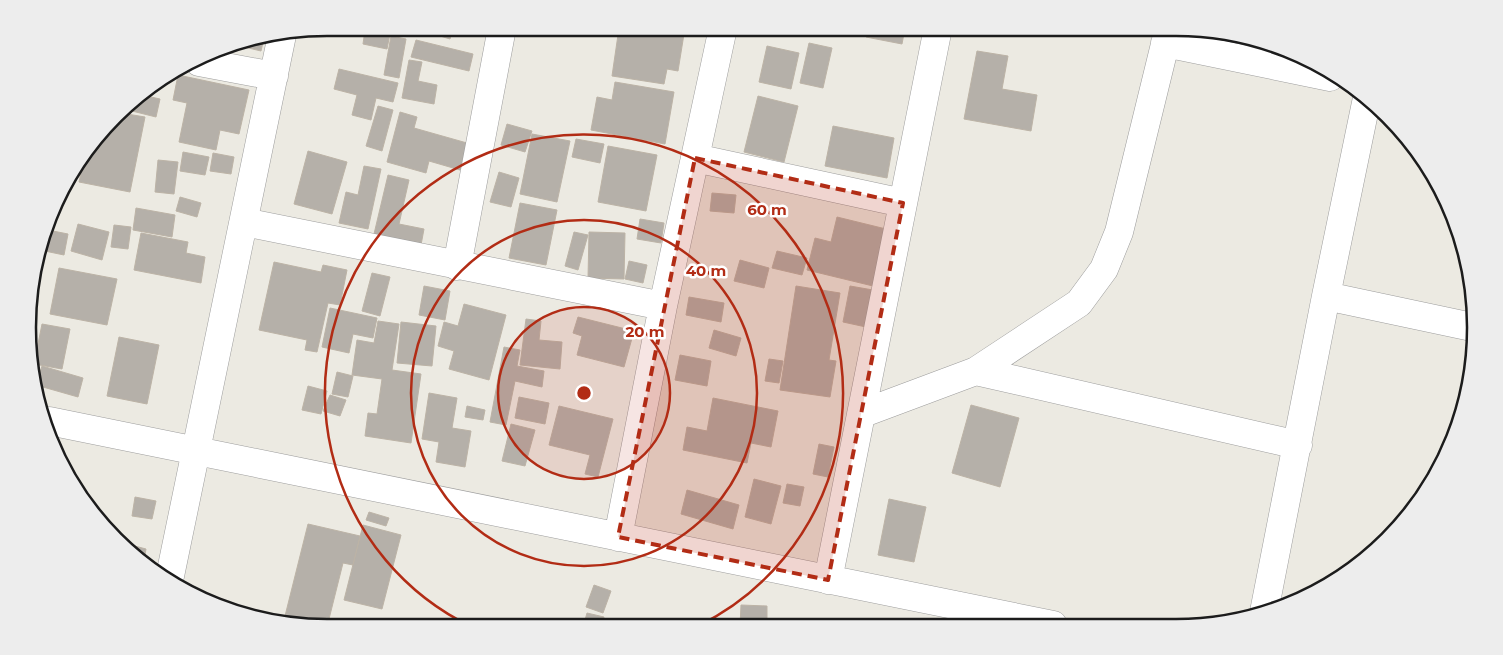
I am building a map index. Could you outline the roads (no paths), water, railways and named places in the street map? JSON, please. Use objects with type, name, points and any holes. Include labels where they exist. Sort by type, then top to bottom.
[{"type":"street","points":[[456,266],[500,36]]},
{"type":"street","points":[[618,537],[663,306],[721,36]]},
{"type":"street","points":[[828,580],[936,36]]},
{"type":"street","points":[[861,414],[976,370],[1079,303],[1104,270],[1119,232],[1167,36]]},
{"type":"street","points":[[1171,36],[1320,74]]},
{"type":"street","points":[[171,573],[281,40]]},
{"type":"street","points":[[205,63],[274,76]]},
{"type":"street","points":[[1266,604],[1365,107]]},
{"type":"street","points":[[695,158],[903,203]]},
{"type":"street","points":[[244,222],[663,306]]},
{"type":"street","points":[[1326,296],[1467,326]]},
{"type":"street","points":[[976,370],[1298,445]]},
{"type":"street","points":[[52,422],[828,580],[952,615],[993,619]]}]
